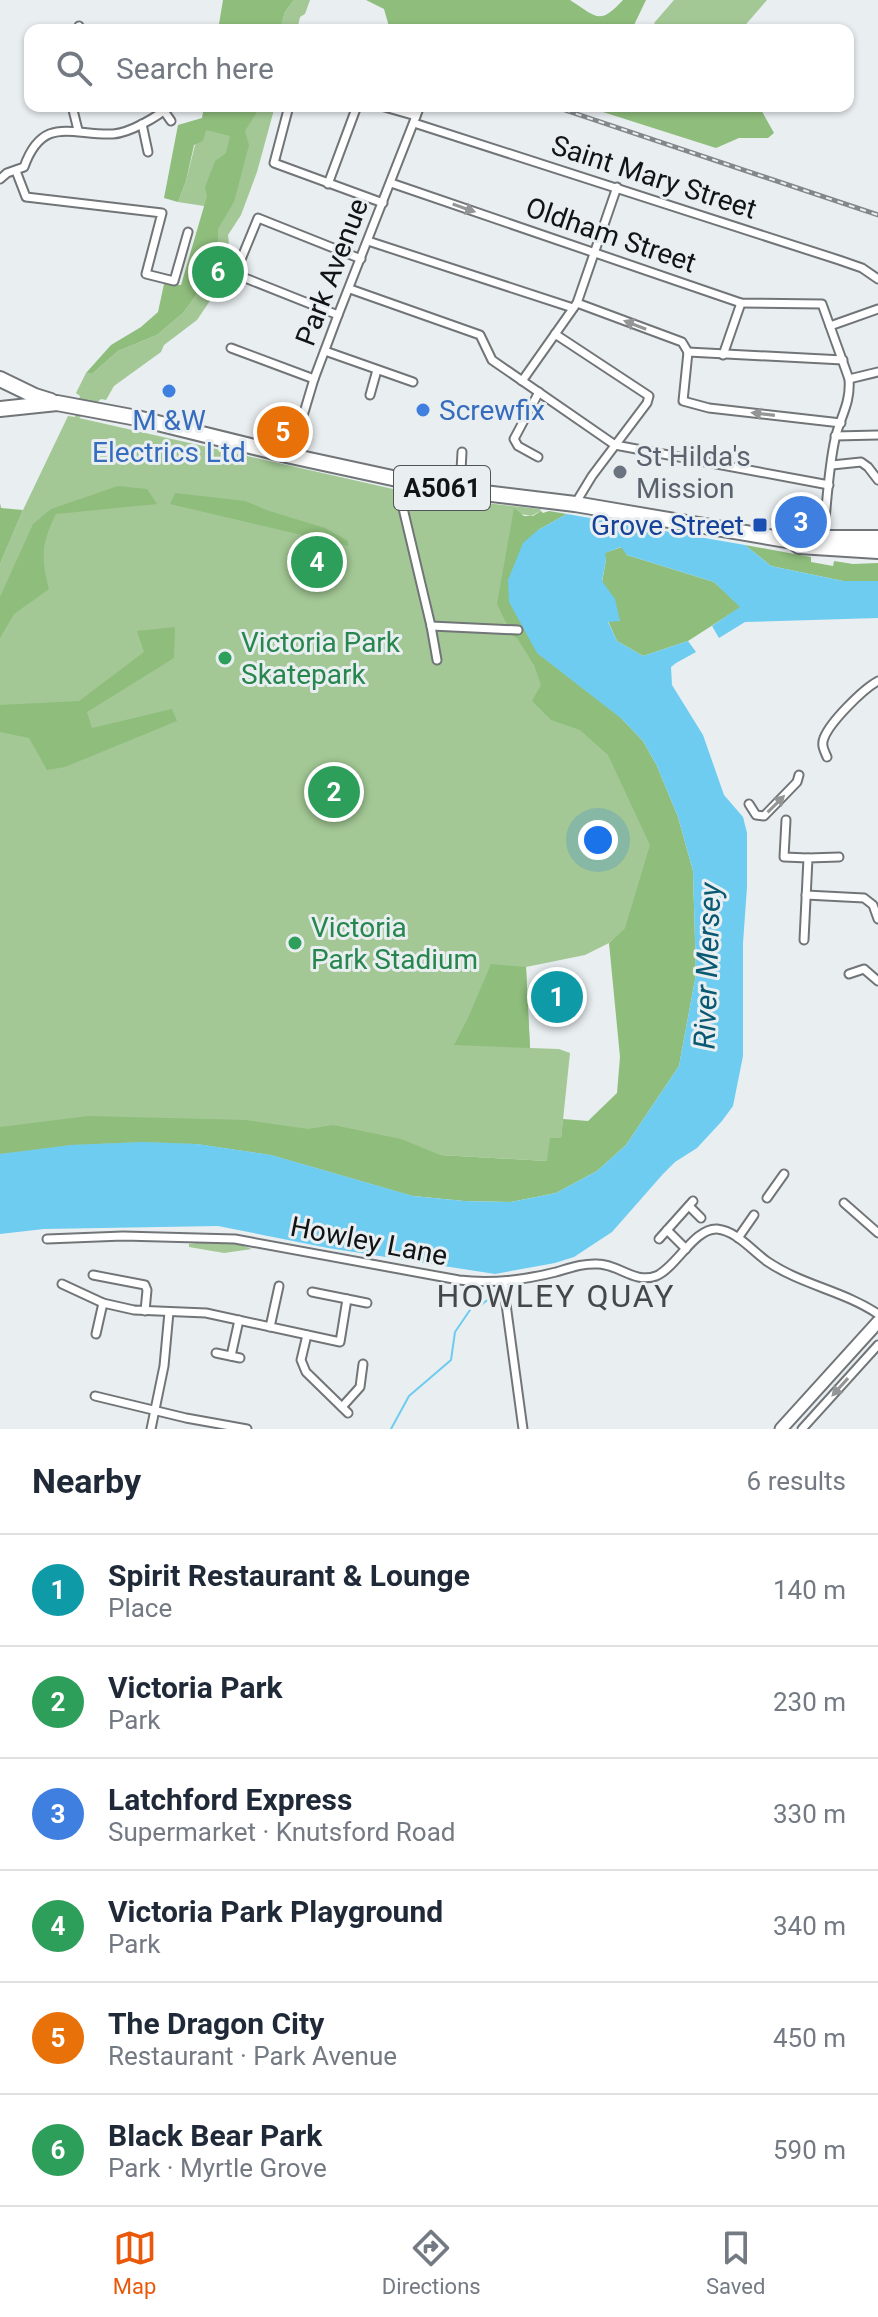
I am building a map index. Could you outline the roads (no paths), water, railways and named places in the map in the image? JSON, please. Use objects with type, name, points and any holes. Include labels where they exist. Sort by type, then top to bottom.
[{"type":"highway","name":"A5061","points":[[0,379],[57,403],[405,481],[575,504],[792,541],[799,546],[878,551]]},
{"type":"highway","name":"A5061","points":[[0,409],[57,403]]},
{"type":"highway","name":"A5061","points":[[792,541],[798,537],[878,538]]},
{"type":"street","points":[[74,112],[78,130]]},
{"type":"street","points":[[0,179],[24,167],[30,150],[51,133],[78,130],[116,134],[142,124],[160,112]]},
{"type":"street","points":[[168,112],[171,121]]},
{"type":"street","points":[[287,112],[274,163],[383,203]]},
{"type":"street","points":[[328,184],[355,112]]},
{"type":"street","name":"Saint Mary Street","points":[[396,112],[839,260],[862,268],[878,279]]},
{"type":"street","name":"Park Avenue","points":[[291,456],[314,379],[418,112]]},
{"type":"street","points":[[142,124],[148,152]]},
{"type":"street","points":[[16,171],[26,197],[162,213],[146,274],[174,281],[188,232]]},
{"type":"street","name":"Oldham Street","points":[[391,183],[741,303],[822,304],[830,326]]},
{"type":"street","points":[[522,381],[575,306],[617,187]]},
{"type":"street","points":[[338,315],[235,274],[258,218],[361,259]]},
{"type":"street","points":[[368,241],[682,342],[688,352],[683,401],[709,408],[841,423]]},
{"type":"street","points":[[350,289],[480,335],[492,360],[615,445],[829,485]]},
{"type":"street","points":[[723,355],[741,303]]},
{"type":"street","points":[[823,538],[835,436],[847,409],[850,389],[830,326],[878,309]]},
{"type":"street","points":[[555,334],[649,396],[575,504]]},
{"type":"street","points":[[231,348],[314,379]]},
{"type":"street","points":[[325,351],[413,382]]},
{"type":"street","points":[[688,352],[843,360]]},
{"type":"street","points":[[370,395],[377,370]]},
{"type":"street","points":[[849,379],[878,372]]},
{"type":"street","points":[[538,457],[518,446],[514,439],[539,392]]},
{"type":"street","points":[[835,436],[878,435]]},
{"type":"street","points":[[460,490],[462,452]]},
{"type":"street","points":[[832,465],[861,462],[878,480]]},
{"type":"street","points":[[405,481],[402,504],[437,660]]},
{"type":"street","points":[[431,626],[518,630]]},
{"type":"street","points":[[827,757],[823,743],[826,734],[857,696],[878,681]]},
{"type":"street","points":[[749,804],[756,815],[764,816],[797,782],[799,775]]},
{"type":"street","points":[[786,820],[784,857],[839,857]]},
{"type":"street","points":[[804,940],[808,858]]},
{"type":"street","points":[[806,895],[864,898],[873,905],[878,919]]},
{"type":"street","points":[[849,974],[864,969],[878,981]]},
{"type":"street","points":[[767,1198],[784,1174]]},
{"type":"street","points":[[659,1239],[691,1203],[701,1218]]},
{"type":"street","points":[[844,1203],[878,1233]]},
{"type":"street","points":[[754,1215],[738,1238],[769,1262],[799,1278],[857,1301],[878,1314]]},
{"type":"street","name":"Howley Lane","points":[[47,1239],[123,1236],[235,1239],[459,1280],[503,1282],[589,1264],[613,1266],[628,1274],[648,1278],[667,1270],[706,1232],[720,1229],[738,1238]]},
{"type":"street","points":[[667,1230],[686,1249]]},
{"type":"street","points":[[93,1275],[145,1285],[145,1311]]},
{"type":"street","points":[[503,1282],[523,1429]]},
{"type":"street","points":[[62,1284],[103,1303],[145,1311],[206,1313],[340,1342],[347,1299]]},
{"type":"street","points":[[270,1327],[279,1286]]},
{"type":"street","points":[[312,1292],[367,1303]]},
{"type":"street","points":[[96,1334],[103,1303]]},
{"type":"street","points":[[151,1429],[164,1366],[169,1312]]},
{"type":"street","points":[[216,1353],[236,1357],[239,1320]]},
{"type":"street","points":[[781,1429],[878,1322]]},
{"type":"street","points":[[307,1335],[301,1360],[306,1372],[345,1410],[360,1387],[363,1364]]},
{"type":"street","points":[[802,1429],[878,1345]]},
{"type":"street","points":[[95,1396],[220,1426],[247,1429]]},
{"type":"water","name":"River Mersey","points":[[567,514],[745,545],[771,566],[843,581],[878,581],[878,618],[745,622],[719,638],[712,626],[740,607],[714,582],[627,555],[621,547],[605,553],[602,581],[615,599],[620,621],[608,622],[617,641],[643,656],[688,641],[696,652],[671,667],[672,685],[703,735],[724,795],[743,817],[747,833],[743,1056],[733,1106],[722,1121],[697,1148],[663,1174],[612,1232],[574,1257],[495,1274],[328,1248],[218,1226],[44,1229],[0,1234],[0,1154],[71,1145],[143,1142],[197,1144],[271,1155],[413,1196],[511,1202],[556,1193],[597,1171],[626,1145],[679,1066],[696,974],[693,871],[678,817],[643,741],[622,719],[537,653],[509,602],[508,580],[523,543],[538,530]]},
{"type":"waterway","points":[[391,1429],[409,1396],[451,1360],[455,1332],[472,1307],[490,1298]]},
{"type":"railway","points":[[571,112],[878,215]]},
{"type":"place","name":"Black Bear Park","points":[[218,272]]},
{"type":"place","name":"M &W Electrics Ltd","points":[[169,391]]},
{"type":"place","name":"Screwfix","points":[[423,410]]},
{"type":"place","name":"The Dragon City","points":[[283,432]]},
{"type":"place","name":"St Hilda's Mission","points":[[620,472]]},
{"type":"place","name":"Latchford Express","points":[[801,522]]},
{"type":"place","name":"Grove Street","points":[[760,525]]},
{"type":"place","name":"Victoria Park Playground","points":[[317,562]]},
{"type":"place","name":"Victoria Park Skatepark","points":[[225,658]]},
{"type":"place","name":"Victoria Park","points":[[334,792]]},
{"type":"place","name":"Victoria Park Stadium","points":[[295,943]]},
{"type":"place","name":"Spirit Restaurant & Lounge","points":[[557,997]]},
{"type":"district","name":"HOWLEY QUAY","points":[[556,1296]]}]
